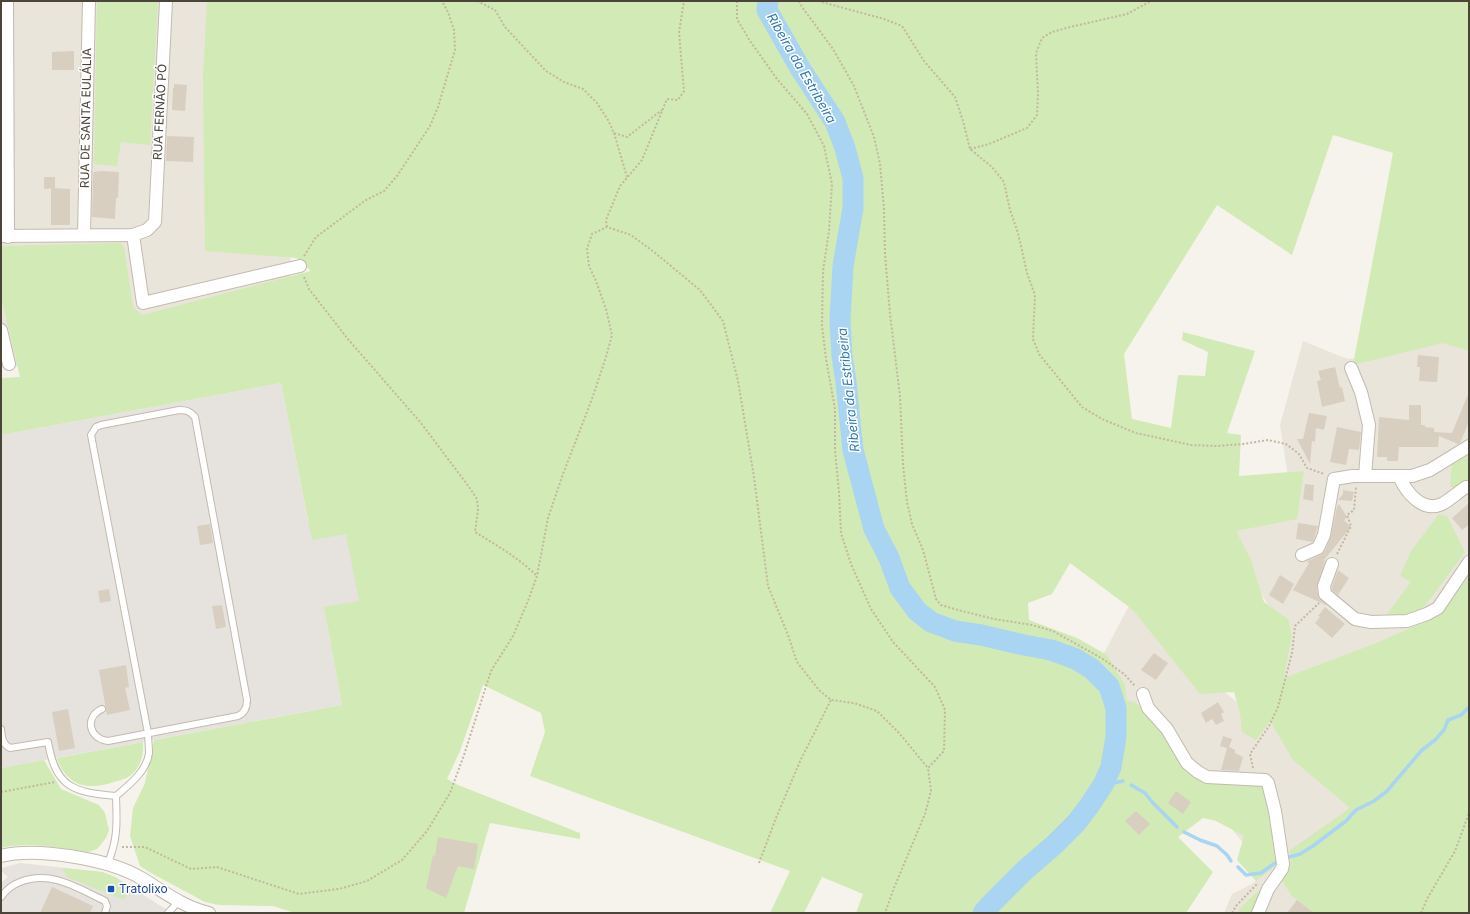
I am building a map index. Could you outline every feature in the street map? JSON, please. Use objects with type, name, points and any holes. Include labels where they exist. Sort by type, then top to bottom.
[{"type":"street","points":[[7,1],[4,31],[5,236],[133,235],[143,303],[300,266]]},
{"type":"street","name":"RUA DE SANTA EULÁLIA","points":[[84,235],[89,1]]},
{"type":"street","name":"RUA FERNÃO PÓ","points":[[133,235],[147,230],[155,222],[166,1]]},
{"type":"street","points":[[1,330],[9,364]]},
{"type":"street","points":[[1351,368],[1365,406],[1369,425],[1359,476]]},
{"type":"street","points":[[1302,555],[1318,548],[1324,535],[1334,478],[1359,476],[1412,476],[1430,470],[1469,446]]},
{"type":"street","points":[[1399,476],[1404,487],[1416,501],[1429,506],[1442,504],[1466,487],[1469,487]]},
{"type":"street","points":[[1332,564],[1324,586],[1325,594],[1355,618],[1371,622],[1407,621],[1427,614],[1438,608],[1469,562]]},
{"type":"street","points":[[1143,694],[1148,708],[1167,729],[1187,763],[1198,772],[1207,777],[1257,779],[1265,780],[1268,783],[1283,864],[1282,869],[1268,889],[1258,913]]},
{"type":"street","points":[[1,856],[16,854],[41,854],[69,856],[108,863],[127,870],[179,902],[197,910],[209,913]]},
{"type":"lane","points":[[102,709],[94,715],[91,725],[94,734],[103,740],[108,741],[148,733],[238,716],[245,712],[247,704],[195,417],[185,410],[178,410],[101,425],[96,427],[91,435],[148,733],[149,754],[146,762],[133,781],[116,796]]},
{"type":"lane","points":[[1,729],[4,743],[10,748],[48,742],[51,759],[57,773],[67,782],[83,791],[116,796]]},
{"type":"lane","points":[[108,863],[114,847],[117,832],[116,796]]},
{"type":"lane","points":[[1,897],[14,884],[31,878],[47,878],[59,880],[105,901],[107,906],[105,913]]},
{"type":"lane","points":[[168,913],[179,902]]},
{"type":"path","points":[[442,1],[448,12],[454,30],[455,50],[438,107],[430,126],[397,176],[384,191],[366,200],[316,237],[305,254],[300,266],[309,290],[369,364],[421,423],[477,499],[478,510],[475,532],[524,563],[537,576]]},
{"type":"path","points":[[477,1],[495,10],[505,26],[546,71],[564,82],[583,89],[597,103],[614,133],[628,177]]},
{"type":"path","points":[[607,227],[606,220],[620,186],[642,160],[667,99],[678,100],[684,91],[679,32],[684,1]]},
{"type":"path","points":[[737,1],[737,19],[750,41],[777,79],[807,114],[824,146],[832,184],[829,231],[823,271],[822,326],[835,409],[835,451],[840,492],[841,532],[851,564],[871,609],[893,642],[935,687],[945,710],[944,751],[928,768]]},
{"type":"path","points":[[799,1],[833,49],[854,86],[874,138],[880,164],[884,208],[885,254],[898,382],[902,457],[907,502],[912,524],[923,550],[936,599],[941,605],[958,610],[994,619],[1032,625],[1053,632],[1103,659],[1124,674],[1143,694]]},
{"type":"path","points":[[818,1],[884,19],[902,26],[924,61],[955,97],[970,148],[992,167],[1004,182],[1027,273],[1035,295],[1033,339],[1039,354],[1082,407],[1102,419],[1136,433],[1191,445],[1217,446],[1268,440],[1286,444],[1299,454],[1307,468],[1334,478]]},
{"type":"path","points":[[970,148],[989,144],[1027,128],[1037,115],[1038,95],[1036,53],[1042,38],[1052,32],[1127,14],[1151,1]]},
{"type":"path","points":[[614,133],[627,137],[663,109]]},
{"type":"path","points":[[114,847],[145,847],[191,869],[217,867],[299,894],[339,889],[367,881],[402,860],[427,831],[450,793],[491,671],[514,636],[528,601],[537,576],[548,518],[592,399],[612,335],[606,309],[589,266],[587,249],[592,234],[607,227],[630,235],[654,252],[700,290],[723,321],[739,388],[754,477],[768,586],[788,635],[797,662],[819,690],[831,700],[854,703],[877,711],[899,733],[928,768],[931,791],[925,814],[885,913]]},
{"type":"path","points":[[1332,564],[1351,526],[1347,515],[1354,510],[1359,476]]},
{"type":"path","points":[[1257,779],[1250,754],[1269,726],[1278,707],[1292,653],[1295,626],[1322,600],[1325,594]]},
{"type":"path","points":[[759,863],[801,759],[831,700]]},
{"type":"path","points":[[1,792],[51,782],[67,782]]},
{"type":"path","points":[[1422,913],[1427,898],[1455,851],[1469,813]]},
{"type":"path","points":[[1232,913],[1236,906]]},
{"type":"shaded area","points":[[1,1],[303,1],[287,333],[1,368]]},
{"type":"shaded area","points":[[1469,337],[1469,582],[1441,622],[1274,687],[1280,627],[1218,515],[1293,510],[1280,425],[1303,341],[1349,359]]},
{"type":"shaded area","points":[[281,383],[308,521],[363,511],[380,601],[327,623],[342,705],[1,768],[1,435]]},
{"type":"shaded area","points":[[1132,600],[1219,688],[1246,709],[1278,722],[1343,787],[1368,862],[1389,913],[1224,913],[1232,894],[1252,884],[1266,871],[1204,795],[1123,730],[1103,655]]},
{"type":"shaded area","points":[[20,863],[102,872],[115,877],[172,913],[1,913],[1,883],[8,877],[1,871],[1,868]]},
{"type":"green space","points":[[97,1],[158,1],[150,145],[121,142],[117,166],[94,164]]},
{"type":"green space","points":[[207,1],[1469,1],[1469,351],[1443,343],[1353,365],[1393,153],[1333,135],[1292,255],[1217,205],[1124,354],[1132,419],[1171,428],[1178,375],[1205,376],[1208,352],[1182,340],[1183,332],[1255,351],[1227,433],[1241,435],[1239,476],[1304,471],[1297,519],[1236,531],[1251,560],[1264,602],[1288,619],[1292,635],[1284,678],[1379,642],[1439,615],[1469,573],[1469,913],[1314,913],[1292,896],[1282,881],[1292,858],[1289,851],[1350,808],[1293,760],[1270,721],[1256,740],[1242,732],[1240,713],[1234,692],[1200,694],[1133,610],[1070,563],[1052,594],[1028,603],[1029,620],[1077,638],[1107,655],[1125,685],[1127,701],[1135,702],[1165,733],[1185,766],[1194,776],[1206,783],[1263,785],[1278,864],[1256,881],[1237,860],[1244,836],[1216,821],[1203,818],[1178,837],[1213,872],[1186,913],[856,913],[863,894],[822,877],[804,913],[770,913],[790,871],[530,776],[545,732],[541,713],[483,685],[460,751],[447,779],[458,785],[580,833],[580,839],[490,823],[464,913],[295,913],[273,906],[219,905],[205,902],[140,866],[130,836],[133,808],[145,783],[154,740],[342,705],[324,607],[359,601],[346,534],[312,540],[281,383],[1,435],[1,378],[20,377],[1,297],[1,246],[120,243],[124,246],[133,307],[142,315],[311,271],[297,258],[205,251],[203,76]]},
{"type":"green space","points":[[1469,451],[1469,485],[1450,487],[1452,462]]},
{"type":"green space","points":[[1439,514],[1447,516],[1465,552],[1422,610],[1414,614],[1387,614],[1411,582],[1400,576],[1411,551]]},
{"type":"green space","points":[[143,742],[141,760],[134,772],[125,778],[104,785],[87,786],[72,780],[66,775],[57,758]]},
{"type":"green space","points":[[44,760],[61,789],[99,805],[105,813],[109,830],[106,838],[97,849],[89,852],[34,845],[1,848],[1,768]]},
{"type":"green space","points":[[62,868],[102,872],[115,877],[130,887],[124,900],[67,877]]},
{"type":"green space","points":[[1267,883],[1256,913],[1237,913],[1243,905]]},
{"type":"building","points":[[74,51],[74,70],[52,70],[52,52]]},
{"type":"building","points":[[174,84],[187,85],[185,111],[172,110]]},
{"type":"building","points":[[167,136],[194,137],[193,162],[166,161]]},
{"type":"building","points":[[94,172],[119,172],[118,198],[116,198],[115,219],[92,217],[93,175]]},
{"type":"building","points":[[44,177],[55,177],[55,188],[44,189]]},
{"type":"building","points":[[51,188],[70,189],[70,225],[51,225]]},
{"type":"building","points":[[1418,355],[1439,357],[1437,382],[1419,381],[1420,367],[1417,367]]},
{"type":"building","points":[[1335,367],[1345,401],[1322,407],[1317,381],[1321,380],[1318,371]]},
{"type":"building","points":[[1469,392],[1469,422],[1460,443],[1458,444],[1439,436],[1438,447],[1399,447],[1398,461],[1387,461],[1387,457],[1377,457],[1379,417],[1409,420],[1409,405],[1421,405],[1421,425],[1434,428],[1434,432],[1452,433]]},
{"type":"building","points":[[1309,413],[1327,416],[1324,430],[1316,428],[1315,442],[1312,441],[1310,464],[1297,439],[1303,439]]},
{"type":"building","points":[[1337,427],[1361,432],[1359,450],[1349,449],[1346,465],[1330,462]]},
{"type":"building","points":[[1305,484],[1314,485],[1313,501],[1303,499]]},
{"type":"building","points":[[1343,490],[1354,492],[1352,501],[1338,500],[1343,494]]},
{"type":"building","points":[[1469,503],[1469,525],[1462,530],[1452,518]]},
{"type":"building","points":[[1339,504],[1347,517],[1344,520],[1351,527],[1324,560],[1325,561],[1317,587],[1320,599],[1328,606],[1293,590],[1309,563],[1307,562],[1321,555],[1325,551],[1331,536],[1337,507]]},
{"type":"building","points":[[1298,523],[1318,526],[1313,542],[1296,539]]},
{"type":"building","points":[[210,524],[213,543],[200,545],[197,526]]},
{"type":"building","points":[[1338,570],[1349,578],[1338,595],[1332,590],[1332,587]]},
{"type":"building","points":[[1280,575],[1294,584],[1283,604],[1269,595]]},
{"type":"building","points":[[109,589],[111,601],[100,603],[98,591]]},
{"type":"building","points":[[222,605],[226,627],[216,629],[212,606]]},
{"type":"building","points":[[1325,607],[1345,624],[1332,638],[1315,623]]},
{"type":"building","points":[[1154,653],[1168,663],[1156,680],[1141,670]]},
{"type":"building","points":[[126,665],[129,687],[125,688],[130,710],[107,715],[99,670]]},
{"type":"building","points":[[1218,702],[1224,712],[1221,714],[1224,721],[1216,725],[1212,719],[1206,723],[1201,713]]},
{"type":"building","points":[[68,709],[75,748],[59,751],[52,712]]},
{"type":"building","points":[[1223,736],[1232,739],[1229,747],[1235,750],[1235,753],[1243,757],[1239,771],[1221,770],[1227,748],[1220,746]]},
{"type":"building","points":[[1176,791],[1191,802],[1183,814],[1168,803]]},
{"type":"building","points":[[1136,811],[1150,824],[1139,835],[1125,821]]},
{"type":"building","points":[[438,837],[478,844],[474,869],[458,866],[446,898],[426,888],[433,855],[435,856]]},
{"type":"building","points":[[52,887],[93,906],[90,913],[40,913]]},
{"type":"building","points":[[1297,900],[1314,913],[1287,913]]},
{"type":"waterway","name":"Ribeira da Estribeira","points":[[768,1],[767,10],[800,68],[835,122],[845,148],[853,178],[853,208],[843,266],[840,320],[842,356],[853,450],[874,529],[889,558],[900,588],[917,611],[931,622],[955,631],[1051,650],[1076,659],[1092,669],[1109,686],[1116,708],[1116,737],[1111,767],[1103,785],[1077,822],[1054,845],[1025,870],[983,913]]},
{"type":"waterway","points":[[1286,858],[1300,854],[1313,846],[1346,821],[1356,810],[1374,801],[1387,791],[1422,750],[1435,740],[1444,730],[1448,720],[1461,715],[1469,707]]},
{"type":"waterway","points":[[1103,785],[1123,781]]},
{"type":"waterway","points":[[1131,785],[1145,793],[1177,827]]},
{"type":"waterway","points":[[1184,832],[1217,846],[1231,861]]},
{"type":"waterway","points":[[1238,867],[1246,875],[1261,873],[1275,863]]},
{"type":"place","name":"Tratolixo","points":[[111,889]]}]
